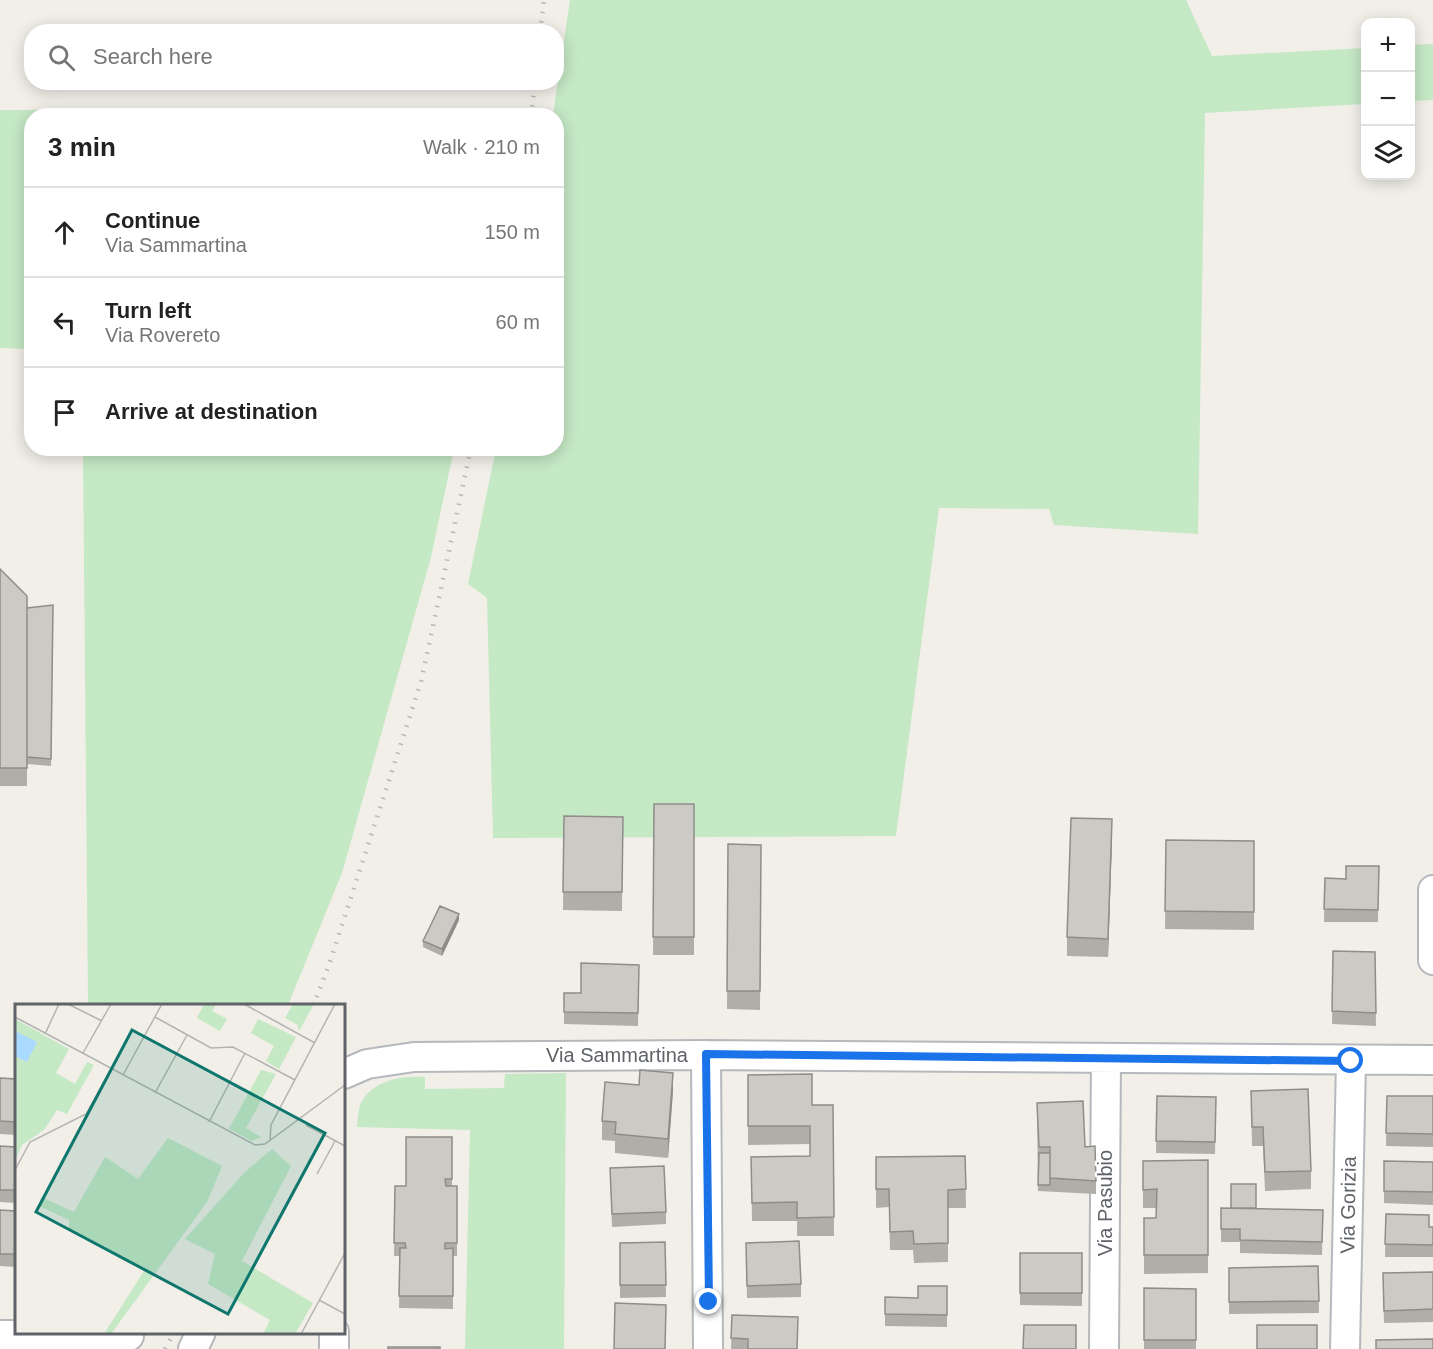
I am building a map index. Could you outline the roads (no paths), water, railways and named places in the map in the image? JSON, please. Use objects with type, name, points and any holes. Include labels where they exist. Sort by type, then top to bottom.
[{"type":"street","points":[[1433,890],[1433,960]]},
{"type":"street","points":[[706,1054],[708,1349]]},
{"type":"street","name":"Via Sammartina","points":[[345,1074],[367,1064],[414,1057],[706,1054],[1433,1060]]},
{"type":"street","name":"Via Pasubio","points":[[1104,1349],[1106,1058]]},
{"type":"street","name":"Via Gorizia","points":[[1345,1349],[1351,1061]]},
{"type":"street","points":[[193,1349],[200,1334]]},
{"type":"street","points":[[0,1335],[129,1336]]},
{"type":"railway","points":[[541,24],[544,0]]},
{"type":"railway","points":[[532,108],[534,90]]},
{"type":"railway","points":[[314,1004],[329,965],[421,682],[469,456]]},
{"type":"railway","points":[[165,1349],[173,1334]]}]
